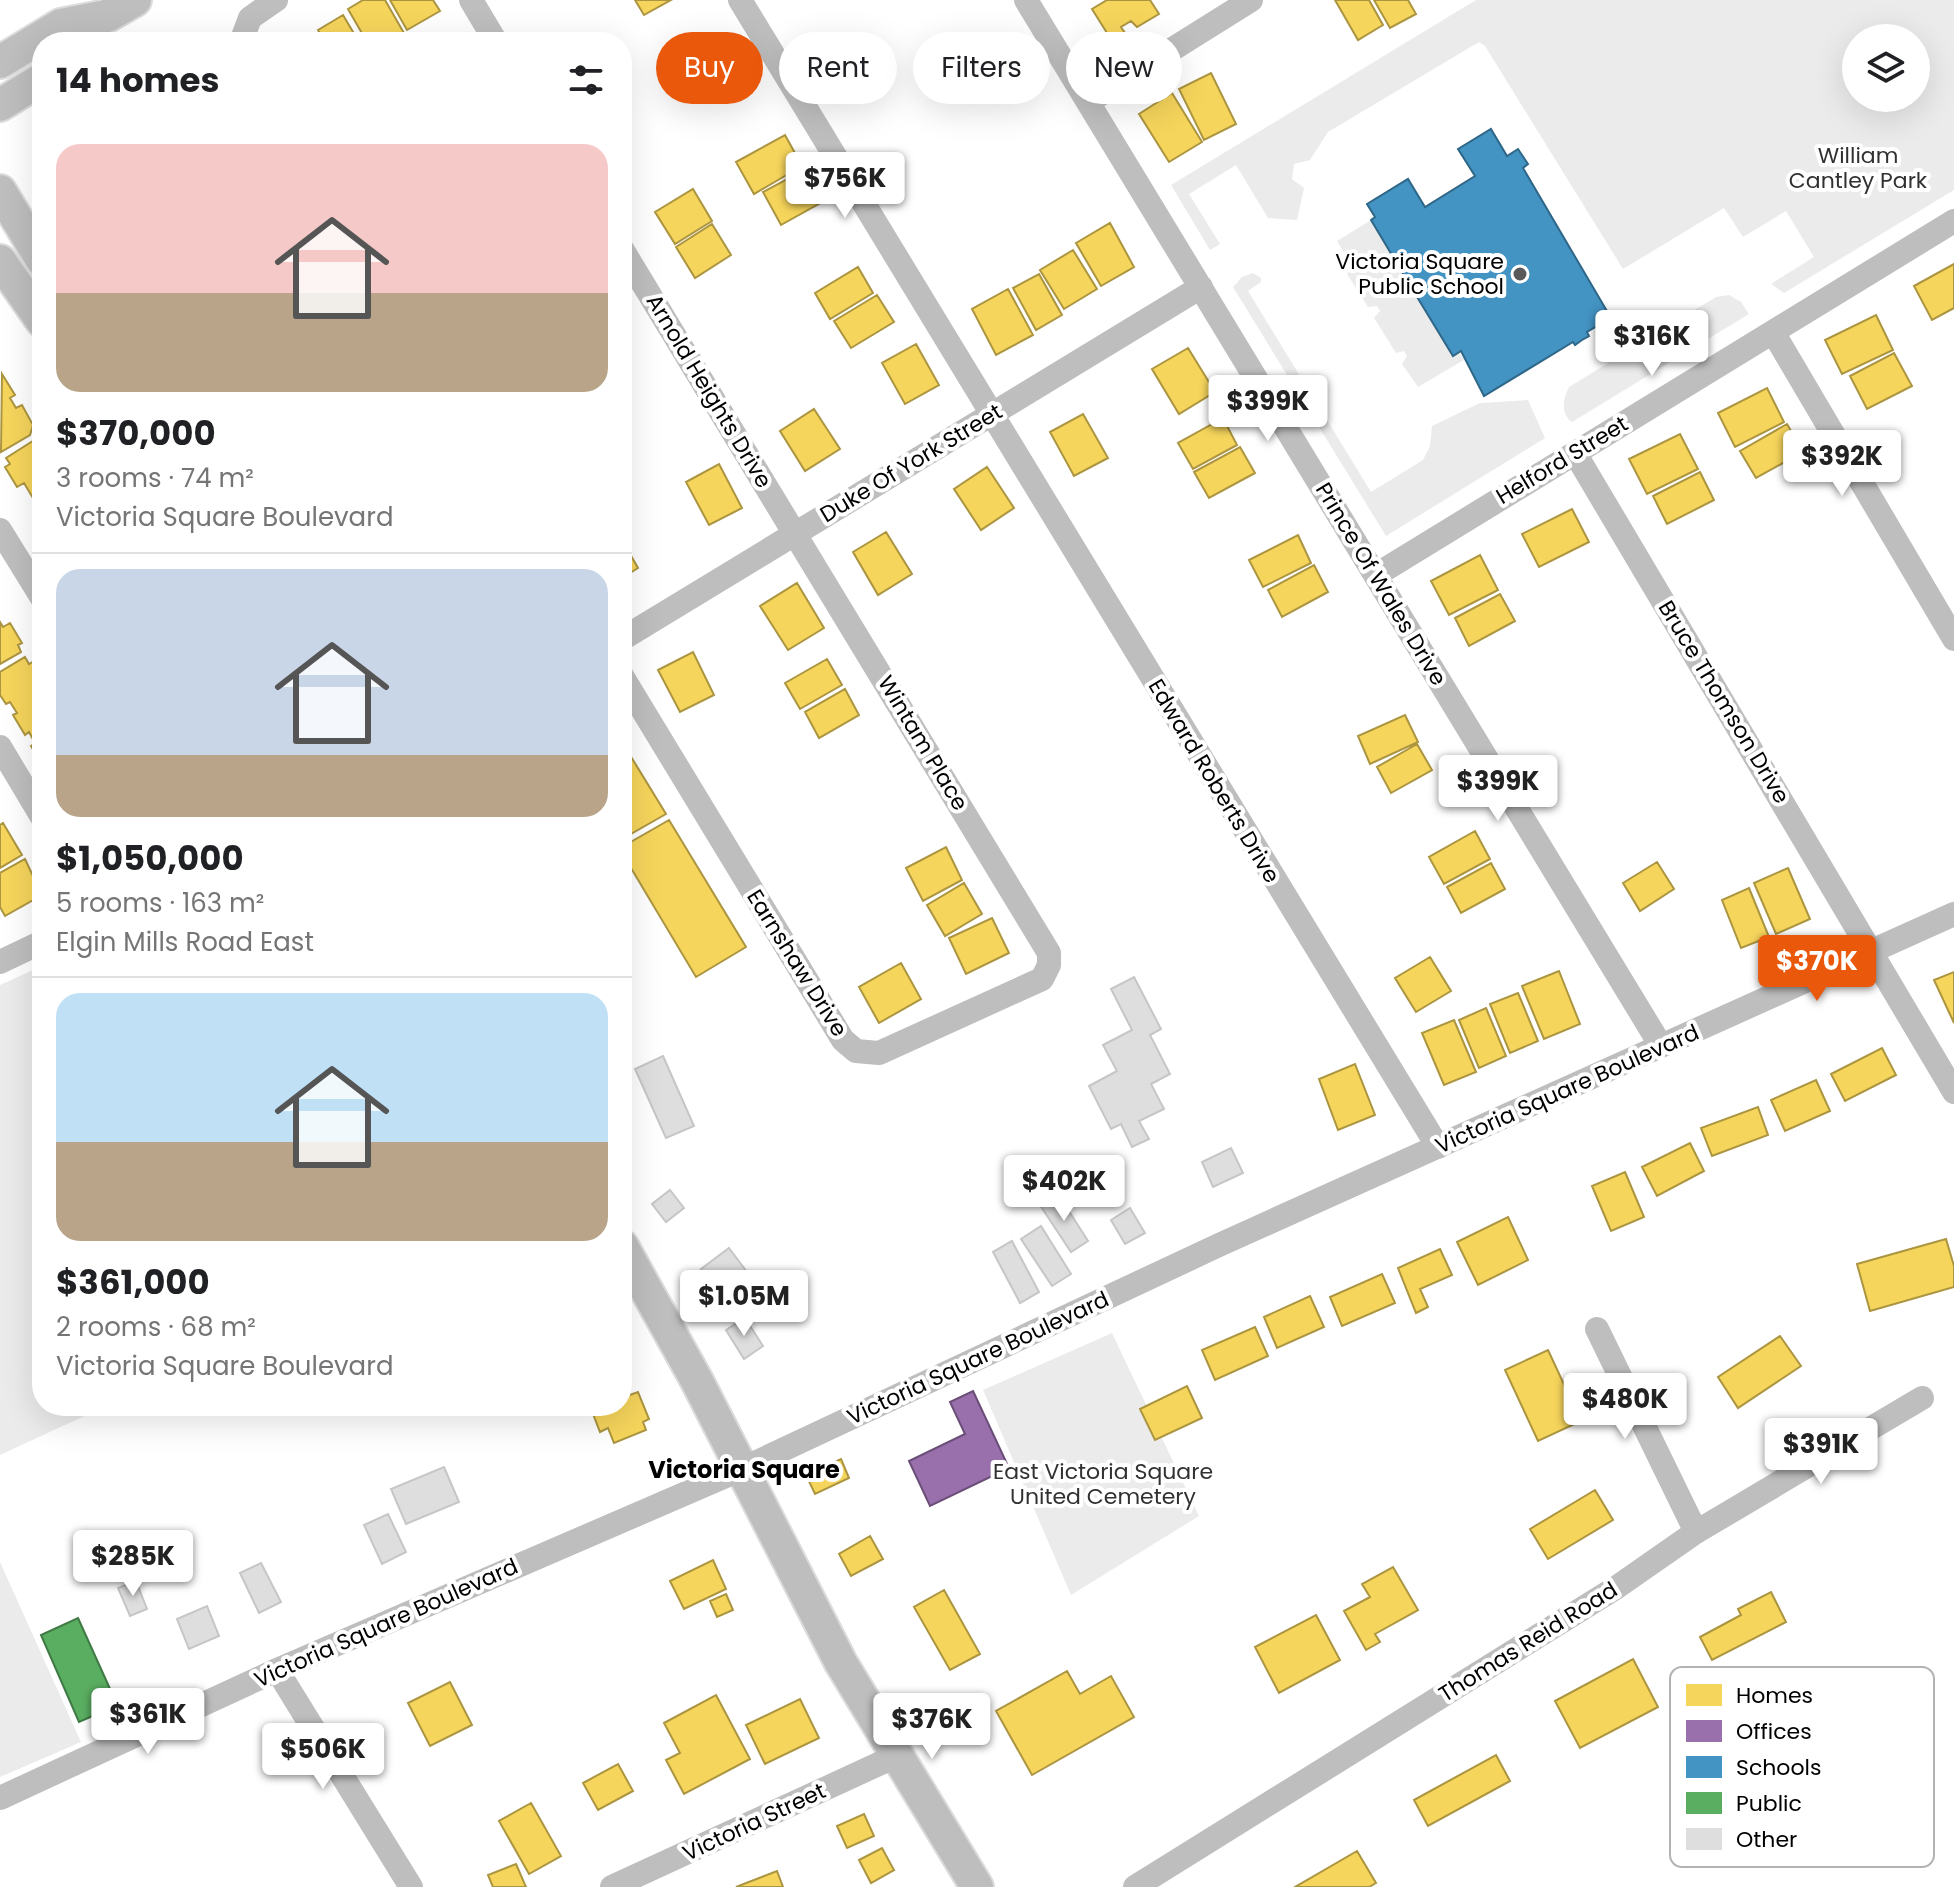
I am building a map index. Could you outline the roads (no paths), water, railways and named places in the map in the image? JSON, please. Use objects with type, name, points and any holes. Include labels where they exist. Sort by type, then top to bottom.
[{"type":"main road","points":[[49,32],[61,25],[98,29],[135,0]]},
{"type":"main road","points":[[0,62],[32,43]]},
{"type":"main road","points":[[0,105],[32,85]]},
{"type":"main road","points":[[0,191],[32,244]]},
{"type":"main road","points":[[0,261],[32,307]]},
{"type":"main road","points":[[632,1265],[742,1469],[834,1650],[977,1887]]},
{"type":"street","points":[[245,32],[250,18],[276,0]]},
{"type":"street","points":[[471,0],[490,32]]},
{"type":"street","name":"Edward Roberts Drive","points":[[740,0],[1438,1147]]},
{"type":"street","name":"Prince Of Wales Drive","points":[[1026,0],[1066,66]]},
{"type":"street","points":[[1182,43],[1251,0]]},
{"type":"street","name":"Prince Of Wales Drive","points":[[1089,104],[1661,1046]]},
{"type":"street","name":"Helford Street","points":[[1376,575],[1954,221]]},
{"type":"street","name":"Arnold Heights Drive","points":[[632,265],[795,534]]},
{"type":"street","name":"Duke Of York Street","points":[[632,633],[1201,287]]},
{"type":"street","points":[[1773,332],[1954,639]]},
{"type":"street","name":"Bruce Thomson Drive","points":[[1575,453],[1954,1092]]},
{"type":"street","points":[[0,530],[32,582]]},
{"type":"street","name":"Wintam Place","points":[[795,534],[1049,953]]},
{"type":"street","name":"Earnshaw Drive","points":[[632,692],[835,1027],[856,1051],[879,1053],[1024,990],[1042,979],[1049,965],[1049,953]]},
{"type":"street","points":[[0,747],[32,793]]},
{"type":"street","name":"Victoria Square Boulevard","points":[[0,1798],[277,1670],[742,1469],[1438,1147],[1954,914]]},
{"type":"street","points":[[0,962],[32,947]]},
{"type":"street","points":[[1597,1329],[1696,1532]]},
{"type":"street","name":"Thomas Reid Road","points":[[1135,1887],[1617,1587],[1696,1532],[1922,1398]]},
{"type":"street","points":[[277,1670],[411,1887]]},
{"type":"street","name":"Victoria Street","points":[[612,1887],[896,1756]]},
{"type":"place","name":"Victoria Square Public School","points":[[1520,274]]},
{"type":"district","name":"Victoria Square","points":[[744,1469]]},
{"type":"park label","name":"William Cantley Park","points":[[1858,168]]},
{"type":"park label","name":"East Victoria Square United Cemetery","points":[[1103,1484]]}]
